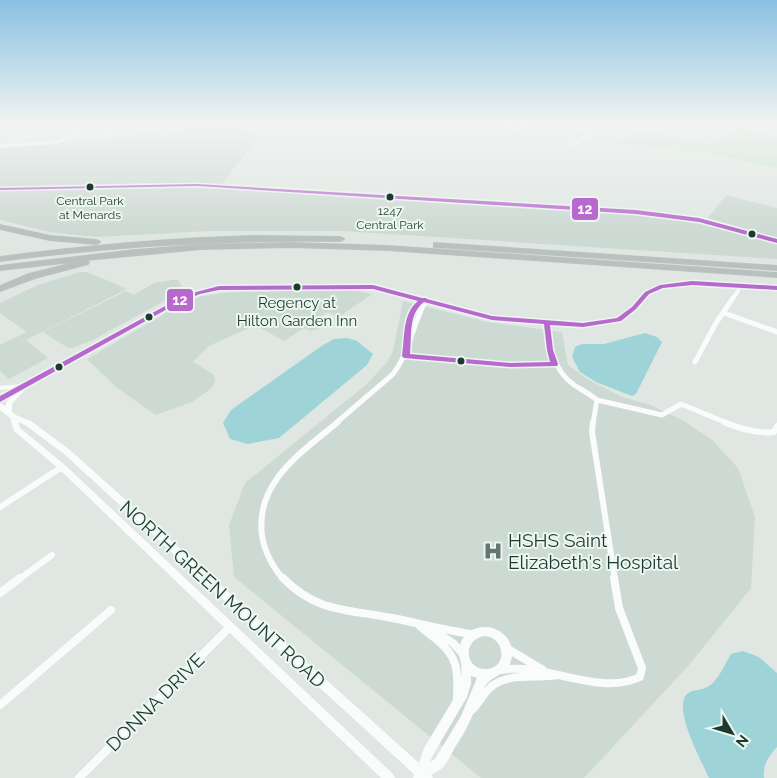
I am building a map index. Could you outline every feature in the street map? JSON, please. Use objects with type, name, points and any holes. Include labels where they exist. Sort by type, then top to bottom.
[{"type":"highway","points":[[0,227],[50,238],[80,242],[237,236],[249,238]]},
{"type":"highway","points":[[0,259],[131,244],[249,238],[380,241],[777,268]]},
{"type":"highway","points":[[0,268],[135,252],[210,247],[292,245],[356,246],[777,276]]},
{"type":"highway","points":[[0,289],[32,276],[81,263],[128,255],[210,247]]},
{"type":"street","points":[[0,189],[197,185],[636,212],[699,220],[777,241]]},
{"type":"street","points":[[0,399],[178,301],[209,290],[228,287],[373,286],[492,318],[589,325],[613,321],[627,314],[647,293],[662,286],[692,283],[777,288]]},
{"type":"street","points":[[695,362],[738,291]]},
{"type":"street","points":[[424,299],[425,302],[417,316],[406,356],[399,368],[295,458],[278,476],[263,506],[261,531],[263,543],[273,567],[294,590],[308,599],[338,610],[392,617],[426,626],[471,634],[479,631],[493,633],[501,639],[506,647],[544,670]]},
{"type":"street","points":[[724,313],[777,332]]},
{"type":"street","points":[[547,323],[551,356],[557,368],[568,380],[597,400],[662,415],[681,404],[758,434],[774,432],[777,426]]},
{"type":"street","points":[[0,388],[12,388],[29,383]]},
{"type":"street","points":[[10,415],[9,403],[29,383]]},
{"type":"street","points":[[423,776],[439,763],[470,712],[482,682],[488,675],[510,668],[544,670],[584,680],[622,683],[637,679],[641,673],[642,668],[623,621],[616,590],[592,432],[593,414],[597,400]]},
{"type":"street","name":"NORTH GREEN MOUNT ROAD","points":[[0,406],[10,415],[28,423],[67,452],[423,776]]},
{"type":"street","name":"NORTH GREEN MOUNT ROAD","points":[[10,415],[17,429],[62,467],[389,778]]},
{"type":"street","points":[[0,507],[62,467]]},
{"type":"street","points":[[0,593],[52,555]]},
{"type":"street","points":[[0,705],[111,610]]},
{"type":"street","points":[[417,624],[425,633],[448,649],[453,657],[459,679],[457,706]]},
{"type":"street","name":"DONNA DRIVE","points":[[79,778],[230,626]]},
{"type":"street","points":[[426,626],[453,643],[473,670],[488,675]]},
{"type":"street","points":[[423,776],[428,752],[457,706],[466,684],[464,646],[471,634]]},
{"type":"street","points":[[501,670],[506,662],[506,647]]},
{"type":"street","points":[[470,712],[491,687],[499,681],[518,676],[546,678],[558,674]]},
{"type":"shaded area","points":[[0,161],[239,161],[221,185],[152,183],[0,187]]},
{"type":"shaded area","points":[[187,186],[667,217],[721,227],[777,243],[777,259],[343,231],[209,231],[96,237],[50,232],[0,220],[0,190]]},
{"type":"shaded area","points":[[726,195],[777,208],[777,238],[708,218]]},
{"type":"shaded area","points":[[80,272],[87,272],[127,289],[26,340],[48,358],[9,379],[0,371],[0,345],[27,332],[0,313],[0,303],[38,285]]},
{"type":"shaded area","points":[[178,280],[184,290],[93,340],[68,348],[43,332],[126,291],[134,295],[154,283]]},
{"type":"shaded area","points":[[353,290],[372,294],[339,317],[328,312],[321,316],[325,319],[324,326],[318,329],[310,331],[304,328],[284,341],[255,325],[209,346],[193,362],[213,374],[215,379],[213,387],[192,402],[156,415],[116,387],[87,359],[173,309],[202,296],[234,292]]},
{"type":"shaded area","name":"HSHS Saint Elizabeth's Hospital","points":[[403,301],[487,322],[562,332],[568,365],[587,379],[622,397],[648,404],[684,421],[712,440],[738,468],[755,517],[751,588],[689,665],[584,778],[481,778],[234,577],[229,525],[245,483],[368,383],[387,362],[393,351]]},
{"type":"green space","points":[[746,161],[777,161],[777,168]]},
{"type":"water","points":[[645,333],[657,337],[662,342],[636,394],[632,396],[596,382],[580,372],[572,357],[575,347],[582,344],[604,344]]},
{"type":"water","points":[[347,338],[357,341],[373,354],[367,365],[279,438],[248,444],[230,439],[223,423],[231,410],[323,345],[334,339]]},
{"type":"water","points":[[743,651],[759,657],[777,673],[777,747],[767,761],[764,769],[764,778],[709,778],[690,735],[683,711],[683,701],[689,692],[710,686],[731,654]]},
{"type":"transit line","name":"12","points":[[0,189],[197,185],[636,212],[699,220],[777,241]]},
{"type":"transit line","name":"12","points":[[0,399],[178,301],[198,293],[219,288],[373,287],[492,318],[583,325],[619,320],[634,308],[647,293],[662,286],[692,283],[777,288]]},
{"type":"transit line","name":"12","points":[[406,356],[410,317],[417,304],[424,299]]},
{"type":"transit line","name":"12","points":[[547,323],[550,350],[554,364]]},
{"type":"transit line","name":"12","points":[[406,356],[510,365],[554,364]]},
{"type":"place","name":"Central Park at Menards","points":[[90,187]]},
{"type":"place","name":"1247 Central Park","points":[[390,197]]},
{"type":"place","name":"Regency at Hilton Garden Inn","points":[[297,287]]},
{"type":"place","name":"HSHS Saint Elizabeth's Hospital","points":[[493,551]]}]
